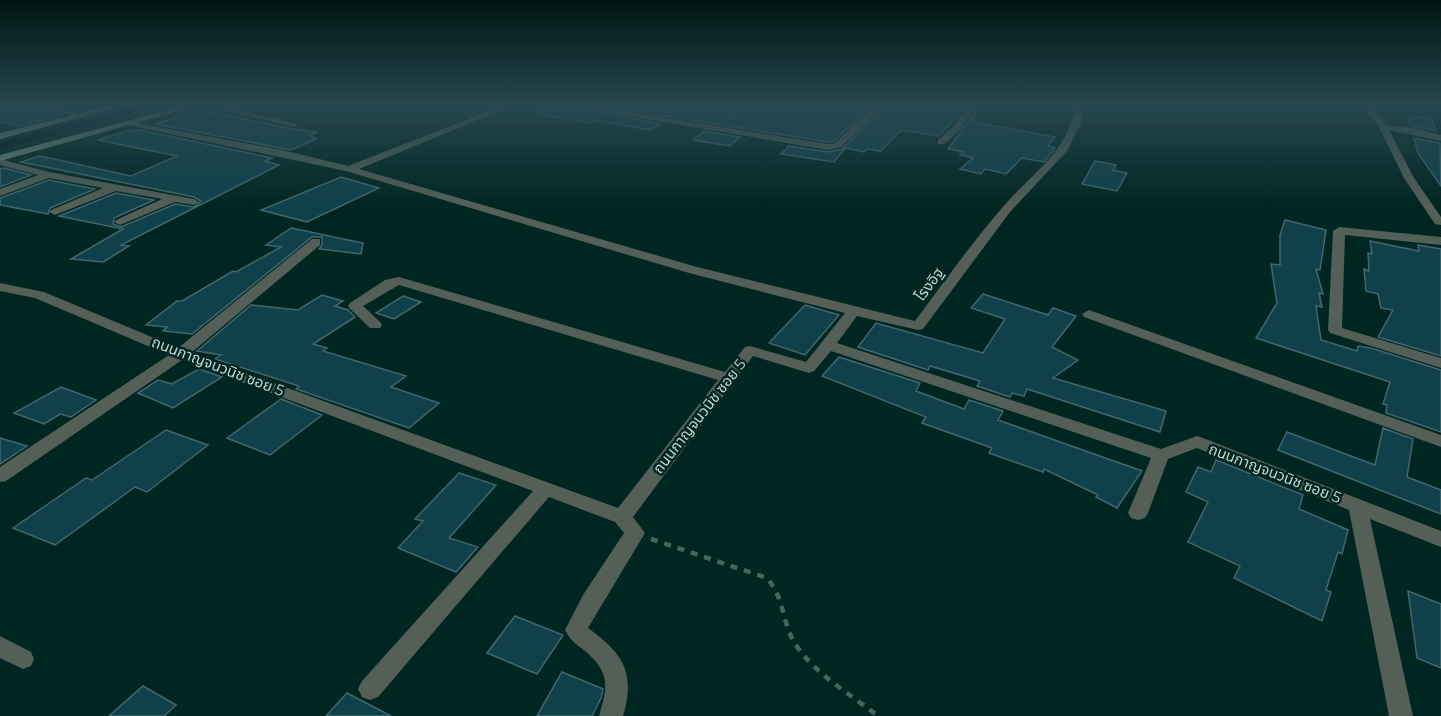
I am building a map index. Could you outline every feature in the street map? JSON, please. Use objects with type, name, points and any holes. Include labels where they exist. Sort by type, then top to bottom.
[{"type":"street","points":[[0,158],[69,139]]},
{"type":"street","points":[[209,139],[349,169],[683,267],[854,311],[828,345],[1161,455],[1138,513]]},
{"type":"street","points":[[349,169],[424,139]]},
{"type":"street","points":[[781,139],[828,147],[838,145],[844,139]]},
{"type":"street","name":"โรงอิฐ","points":[[854,311],[918,326],[1006,210],[1064,149],[1069,139]]},
{"type":"street","points":[[1389,139],[1405,171],[1439,222]]},
{"type":"street","points":[[0,162],[48,176],[194,202]]},
{"type":"street","points":[[0,193],[48,176]]},
{"type":"street","points":[[55,212],[112,188]]},
{"type":"street","points":[[120,222],[172,199]]},
{"type":"street","points":[[1441,241],[1339,231],[1335,330],[1441,363]]},
{"type":"street","points":[[0,476],[180,354],[316,242]]},
{"type":"street","points":[[375,325],[355,306],[390,283],[399,281],[727,378]]},
{"type":"street","name":"ถนนกาญจนวนิช ซอย 5","points":[[0,287],[39,295],[180,354],[546,488],[629,525],[727,378],[750,350],[809,368],[828,345]]},
{"type":"street","points":[[1089,315],[1441,441]]},
{"type":"street","name":"ถนนกาญจนวนิช ซอย 5","points":[[1161,455],[1197,442],[1441,539]]},
{"type":"street","points":[[370,689],[546,488]]},
{"type":"street","points":[[1358,506],[1401,716]]},
{"type":"street","points":[[611,716],[619,692],[617,675],[601,651],[576,630],[629,525]]},
{"type":"street","points":[[0,646],[23,659]]},
{"type":"path","points":[[629,525],[767,578],[775,588],[795,642],[805,655],[878,716]]},
{"type":"building","points":[[184,139],[272,158],[265,161],[279,165],[121,245],[129,246],[103,262],[71,259],[123,229],[59,216],[116,193],[154,200],[114,218],[113,224],[121,227],[175,204],[194,207],[201,201],[194,197],[21,162],[40,156],[131,176],[177,156],[98,140]]},
{"type":"building","points":[[236,139],[315,139],[291,150]]},
{"type":"building","points":[[694,139],[737,139],[730,146]]},
{"type":"building","points":[[812,139],[836,139],[828,142]]},
{"type":"building","points":[[851,139],[892,139],[881,151],[867,149],[864,152],[845,148],[834,162],[781,154],[789,146],[828,152],[842,149]]},
{"type":"building","points":[[955,139],[1053,139],[1048,146],[1055,148],[1044,162],[1022,158],[1006,174],[985,169],[981,174],[960,169],[973,158],[960,155],[964,152],[948,149]]},
{"type":"building","points":[[1414,139],[1440,143],[1441,186],[1418,153]]},
{"type":"building","points":[[1095,161],[1116,165],[1113,170],[1127,173],[1117,191],[1082,184]]},
{"type":"building","points":[[0,169],[31,175],[0,187]]},
{"type":"building","points":[[341,177],[379,188],[307,222],[261,210]]},
{"type":"building","points":[[49,180],[95,189],[50,208],[48,214],[0,205],[0,198]]},
{"type":"building","points":[[1285,220],[1326,230],[1320,270],[1316,269],[1323,294],[1319,293],[1322,307],[1316,306],[1321,340],[1357,351],[1358,346],[1371,348],[1441,370],[1441,432],[1386,413],[1387,405],[1383,404],[1390,382],[1256,338],[1277,303],[1271,264],[1280,265],[1280,235]]},
{"type":"building","points":[[291,228],[363,243],[361,254],[319,249],[322,245],[322,237],[312,237],[192,334],[163,331],[167,327],[146,325],[177,301],[182,301],[233,271],[236,272],[281,247],[266,245]]},
{"type":"building","points":[[1370,241],[1419,251],[1418,245],[1441,249],[1441,356],[1378,337],[1393,310],[1381,308],[1378,294],[1366,291],[1364,269],[1369,271],[1368,253],[1372,254]]},
{"type":"building","points":[[983,294],[1048,315],[1053,308],[1076,316],[1052,347],[1078,360],[1053,378],[1166,411],[1160,432],[1027,389],[1024,396],[1012,393],[1010,397],[977,386],[980,381],[930,366],[928,370],[858,347],[876,323],[983,353],[1005,319],[971,308]]},
{"type":"building","points":[[322,295],[343,301],[335,306],[348,310],[355,317],[313,344],[327,348],[323,351],[406,376],[391,387],[439,403],[409,428],[296,389],[299,386],[215,359],[221,355],[197,351],[251,305],[298,310]]},
{"type":"building","points":[[403,296],[421,302],[394,319],[376,313]]},
{"type":"building","points":[[805,305],[839,315],[805,355],[769,343]]},
{"type":"building","points":[[839,357],[920,383],[916,391],[964,409],[969,400],[1003,411],[998,420],[1142,471],[1117,508],[1096,497],[1098,495],[1044,469],[1043,472],[989,453],[992,448],[922,423],[926,417],[822,376]]},
{"type":"building","points":[[199,369],[222,377],[173,408],[138,393],[158,380],[172,384]]},
{"type":"building","points":[[61,387],[96,400],[71,417],[60,414],[44,424],[14,413]]},
{"type":"building","points":[[281,399],[322,415],[270,455],[227,438]]},
{"type":"building","points":[[1383,428],[1413,439],[1407,477],[1441,490],[1441,514],[1278,450],[1287,432],[1375,465]]},
{"type":"building","points":[[166,430],[208,445],[147,492],[135,487],[55,545],[13,528],[86,478],[92,480]]},
{"type":"building","points":[[0,438],[27,446],[0,464]]},
{"type":"building","points":[[1216,460],[1303,495],[1299,509],[1348,530],[1342,554],[1338,552],[1326,590],[1331,592],[1322,621],[1234,578],[1240,566],[1188,542],[1208,502],[1186,492],[1198,467],[1211,472]]},
{"type":"building","points":[[459,473],[496,485],[449,538],[478,547],[456,572],[398,548],[423,521],[415,519]]},
{"type":"building","points":[[1408,591],[1441,604],[1441,668],[1417,658]]},
{"type":"building","points":[[515,616],[563,635],[537,674],[487,653]]},
{"type":"building","points":[[562,672],[603,689],[592,716],[537,716]]},
{"type":"building","points":[[143,686],[176,705],[164,716],[109,716]]},
{"type":"building","points":[[347,693],[391,716],[326,716]]},
{"type":"waterway","points":[[0,146],[25,139]]}]
